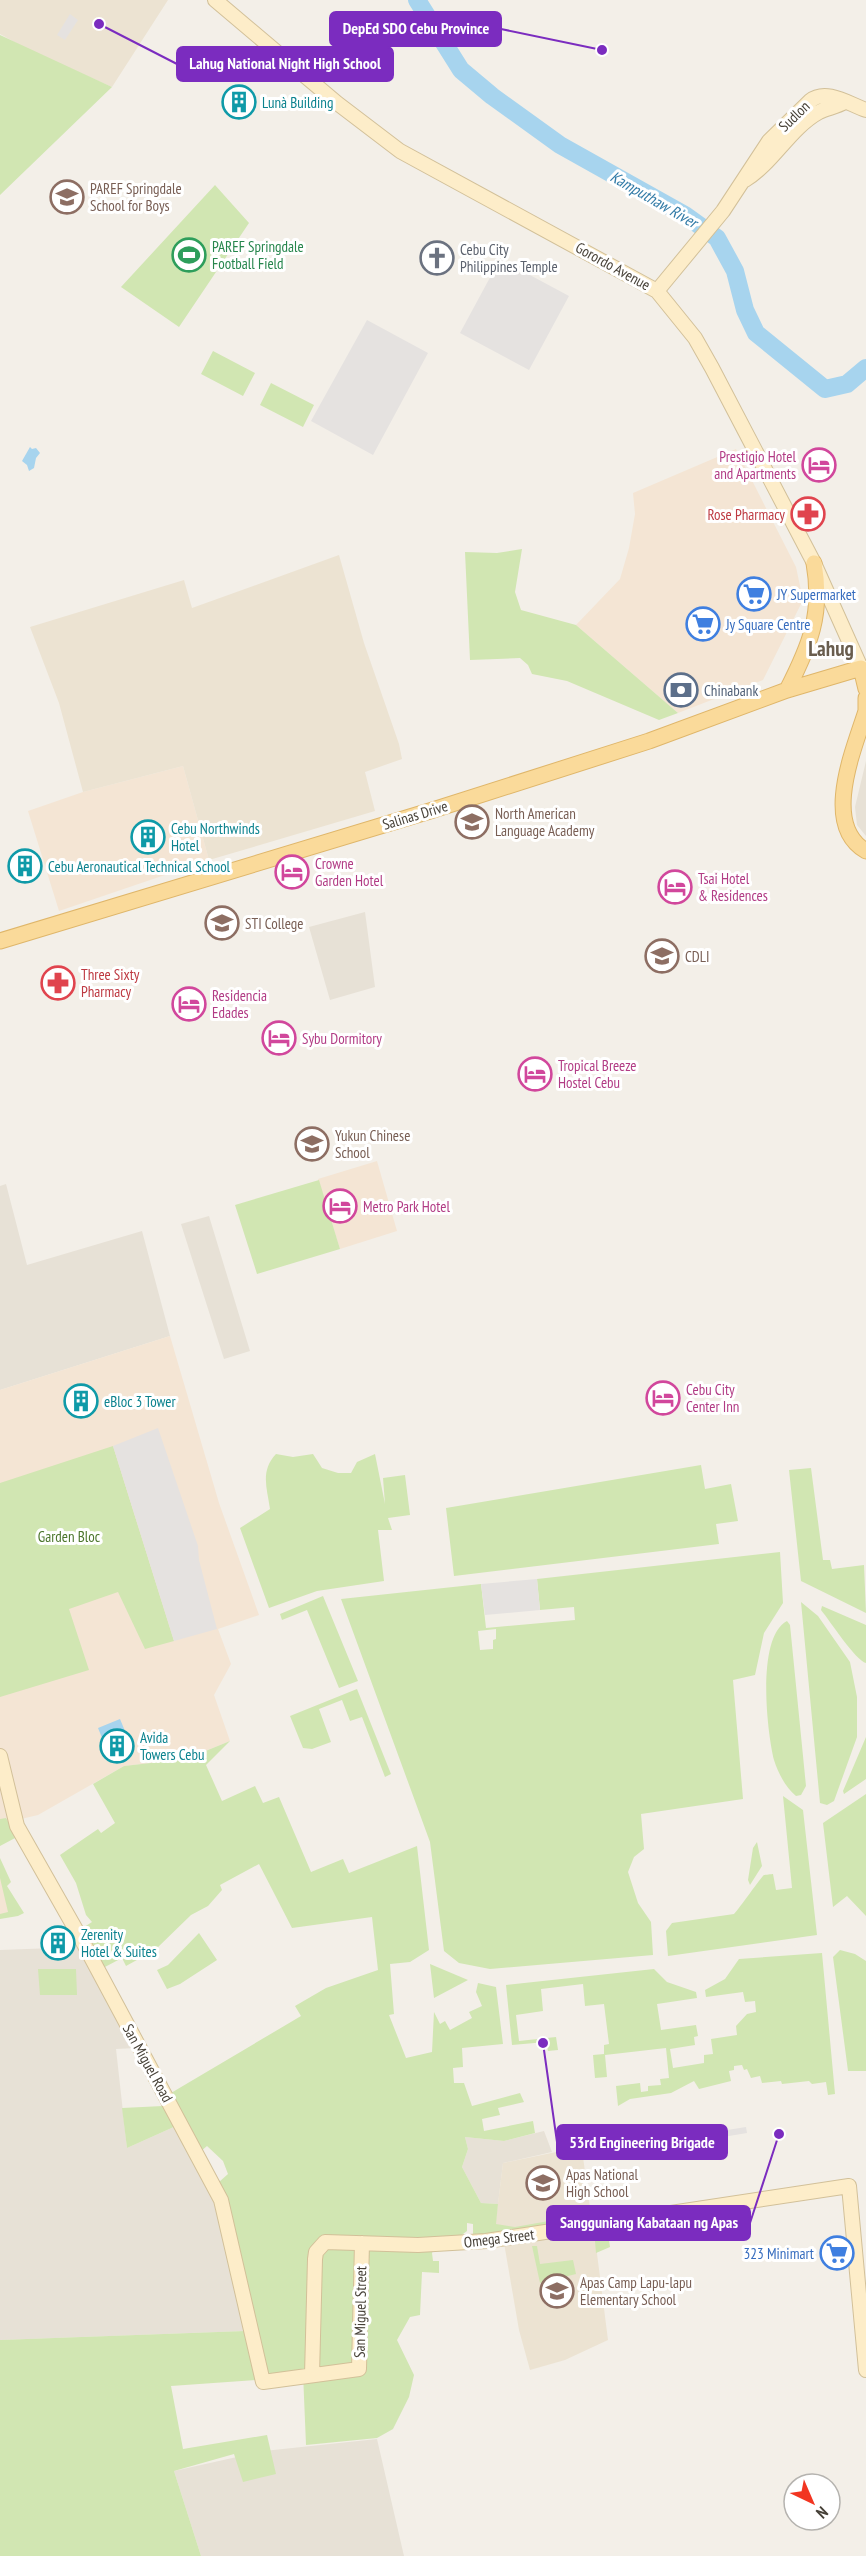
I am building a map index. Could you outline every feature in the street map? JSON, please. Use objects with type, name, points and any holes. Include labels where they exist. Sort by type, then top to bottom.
[{"type":"main road","points":[[787,690],[806,652],[816,621],[818,593],[814,563]]},
{"type":"main road","points":[[864,668],[866,688]]},
{"type":"main road","name":"Salinas Drive","points":[[0,940],[433,810],[649,741],[787,690],[864,668]]},
{"type":"main road","points":[[866,698],[866,711],[843,796],[843,816],[848,834],[855,844],[866,851]]},
{"type":"street","name":"Gorordo Avenue","points":[[215,0],[337,103],[400,151],[657,291],[695,338],[712,368],[814,563],[864,668]]},
{"type":"street","name":"Sudlon","points":[[657,291],[723,211],[769,141],[815,97],[833,96],[866,110]]},
{"type":"street","name":"San Miguel Road","points":[[0,1756],[17,1826],[84,1944],[221,2200],[262,2382]]},
{"type":"street","name":"Omega Street","points":[[312,2376],[315,2259],[316,2252],[325,2242],[418,2245],[486,2241],[849,2186],[866,2370]]},
{"type":"street","name":"San Miguel Street","points":[[262,2382],[359,2369],[362,2242]]},
{"type":"shaded area","points":[[0,0],[168,0],[112,87],[29,50],[0,34]]},
{"type":"shaded area","points":[[70,14],[78,20],[65,40],[57,35]]},
{"type":"shaded area","points":[[500,259],[569,296],[529,370],[460,333]]},
{"type":"shaded area","points":[[367,320],[428,353],[373,455],[311,421]]},
{"type":"shaded area","points":[[736,449],[796,567],[803,600],[763,680],[678,713],[576,625],[620,579],[635,514],[633,493]]},
{"type":"shaded area","points":[[339,555],[364,643],[399,744],[402,759],[365,772],[375,811],[209,860],[183,766],[83,792],[59,703],[30,627],[184,580],[192,608]]},
{"type":"shaded area","points":[[866,761],[866,836],[857,825],[855,807]]},
{"type":"shaded area","points":[[183,766],[209,860],[59,911],[28,811],[83,792]]},
{"type":"shaded area","points":[[365,912],[375,987],[330,1000],[309,927]]},
{"type":"shaded area","points":[[377,1161],[397,1231],[340,1249],[318,1179]]},
{"type":"shaded area","points":[[6,1184],[27,1265],[142,1231],[170,1336],[0,1390],[0,1186]]},
{"type":"shaded area","points":[[209,1216],[250,1351],[224,1359],[181,1224]]},
{"type":"shaded area","points":[[170,1336],[219,1503],[259,1615],[218,1629],[231,1664],[214,1695],[230,1741],[186,1759],[124,1766],[38,1815],[0,1824],[0,1390]]},
{"type":"shaded area","points":[[158,1428],[198,1546],[199,1560],[217,1629],[174,1641],[113,1446]]},
{"type":"shaded area","points":[[537,1579],[540,1610],[485,1615],[481,1584]]},
{"type":"shaded area","points":[[0,1874],[11,1915],[0,1917]]},
{"type":"shaded area","points":[[81,1947],[136,2048],[116,2049],[127,2148],[176,2126],[217,2204],[245,2331],[0,2340],[0,1950]]},
{"type":"shaded area","points":[[746,2127],[747,2133],[723,2137],[724,2145],[720,2146],[721,2154],[705,2157],[702,2134]]},
{"type":"shaded area","points":[[544,2131],[552,2152],[503,2163],[498,2204],[481,2203],[462,2167],[468,2149],[465,2137],[504,2141]]},
{"type":"shaded area","name":"Apas National High School","points":[[582,2150],[592,2222],[497,2236],[495,2227],[503,2163],[561,2151]]},
{"type":"shaded area","name":"Apas Camp Lapu-lapu Elementary School","points":[[594,2230],[608,2340],[565,2360],[530,2370],[519,2330],[504,2243]]},
{"type":"shaded area","points":[[377,2439],[404,2556],[201,2556],[174,2471],[264,2451]]},
{"type":"green space","points":[[0,35],[112,87],[0,195]]},
{"type":"green space","name":"PAREF Springdale Football Field","points":[[215,185],[249,223],[179,327],[121,287]]},
{"type":"green space","points":[[213,351],[255,373],[243,396],[201,374]]},
{"type":"green space","points":[[271,383],[314,405],[303,427],[260,405]]},
{"type":"green space","points":[[522,549],[515,592],[521,610],[576,625],[678,713],[659,720],[567,681],[532,674],[528,665],[520,658],[470,660],[465,552],[497,553]]},
{"type":"green space","points":[[319,1180],[340,1249],[257,1274],[235,1205]]},
{"type":"green space","name":"Garden Bloc","points":[[113,1446],[174,1641],[145,1649],[118,1592],[69,1609],[89,1670],[0,1697],[0,1483]]},
{"type":"green space","points":[[276,1454],[293,1457],[313,1454],[322,1468],[338,1473],[351,1473],[357,1462],[375,1454],[385,1504],[383,1478],[405,1475],[410,1515],[388,1518],[392,1530],[378,1530],[384,1581],[317,1591],[269,1608],[240,1528],[270,1509],[266,1473]]},
{"type":"green space","points":[[701,1465],[705,1489],[731,1484],[738,1521],[716,1524],[719,1544],[454,1576],[446,1508]]},
{"type":"green space","points":[[811,1468],[823,1560],[830,1560],[832,1569],[864,1565],[866,1613],[801,1581],[789,1470]]},
{"type":"green space","points":[[780,1552],[783,1603],[764,1633],[755,1675],[733,1680],[743,1799],[641,1814],[644,1849],[634,1857],[628,1872],[638,1903],[651,1922],[653,1955],[490,1969],[459,1963],[444,1951],[430,1842],[341,1599],[481,1584],[486,1628],[575,1620],[574,1607],[540,1610],[537,1579]],"holes":[[[496,1629],[496,1639],[493,1640],[493,1649],[480,1650],[478,1631]]]},
{"type":"green space","points":[[323,1596],[358,1681],[339,1688],[307,1610],[282,1620],[280,1614]]},
{"type":"green space","points":[[801,1602],[818,1616],[850,1662],[857,1697],[857,1737],[834,1801],[827,1805],[820,1803]]},
{"type":"green space","points":[[822,1606],[866,1625],[866,1663],[843,1640],[821,1610]]},
{"type":"green space","points":[[787,1621],[790,1625],[806,1786],[801,1795],[796,1796],[783,1780],[774,1760],[767,1708],[767,1665],[771,1646],[777,1630]]},
{"type":"green space","points":[[357,1689],[391,1774],[385,1777],[362,1717],[350,1721],[342,1700],[319,1709],[331,1742],[312,1749],[303,1748],[290,1716]]},
{"type":"green space","points":[[866,1737],[866,1779],[844,1794],[843,1791]]},
{"type":"green space","points":[[230,1741],[206,1765],[222,1801],[255,1786],[263,1803],[279,1797],[311,1872],[343,1859],[349,1873],[417,1846],[429,1950],[410,1962],[390,1964],[394,2014],[389,2015],[406,2058],[432,2052],[434,2012],[440,2024],[445,2021],[450,2030],[472,2018],[469,2012],[482,2006],[476,1992],[478,1983],[496,1987],[503,2044],[462,2048],[463,2067],[453,2068],[454,2083],[464,2083],[472,2106],[520,2093],[524,2102],[498,2108],[500,2115],[482,2119],[484,2131],[533,2121],[535,2133],[504,2141],[465,2137],[468,2149],[462,2167],[481,2203],[498,2204],[496,2224],[515,2227],[560,2219],[562,2226],[473,2238],[473,2224],[467,2223],[467,2231],[455,2240],[438,2240],[432,2253],[433,2261],[439,2261],[439,2273],[422,2272],[420,2315],[410,2317],[397,2340],[414,2375],[409,2397],[393,2429],[377,2438],[306,2445],[303,2373],[274,2375],[263,2370],[228,2207],[219,2182],[228,2174],[223,2161],[207,2146],[200,2152],[171,2093],[301,2016],[295,2006],[326,1988],[378,1970],[372,1917],[292,1928],[259,1864],[220,1885],[222,1890],[208,1906],[191,1915],[155,1950],[126,1966],[122,1958],[103,1968],[81,1929],[92,1922],[86,1915],[76,1883],[60,1855],[98,1829],[101,1833],[115,1823],[93,1784],[124,1766],[186,1759]]},
{"type":"green space","points":[[866,1794],[866,1916],[847,1896],[833,1907],[823,1823]]},
{"type":"green space","points":[[783,1796],[803,1810],[817,1935],[668,1956],[666,1931],[672,1923],[734,1914],[764,1875],[773,1874],[776,1890],[792,1888]]},
{"type":"green space","points":[[6,1818],[17,1837],[0,1846],[0,1819]]},
{"type":"green space","points":[[757,1842],[762,1866],[750,1885],[748,1880],[753,1848]]},
{"type":"green space","points":[[0,1858],[11,1882],[7,1886],[24,1913],[0,1919],[0,1914],[8,1912],[0,1878]]},
{"type":"green space","points":[[199,1933],[217,1960],[180,1984],[167,1989],[157,1970],[168,1965]]},
{"type":"green space","points":[[840,1950],[855,1954],[866,1961],[866,2071],[848,2071],[833,1957]]},
{"type":"green space","points":[[822,1953],[835,2094],[828,2095],[826,2082],[762,2083],[760,2076],[751,2078],[747,2069],[744,2070],[742,2065],[734,2066],[734,2070],[729,2071],[731,2081],[699,2089],[694,2081],[671,2093],[630,2099],[618,2106],[616,2086],[640,2083],[641,2092],[648,2091],[648,2086],[661,2085],[660,2079],[669,2078],[666,2048],[605,2055],[607,2077],[595,2078],[593,2055],[604,2054],[604,2045],[609,2044],[604,2004],[585,2006],[583,1984],[541,1989],[543,2011],[516,2015],[519,2041],[556,2037],[558,2050],[548,2051],[546,2042],[512,2045],[506,1985],[654,1969],[667,1982],[696,1992],[697,1998],[657,2004],[661,2030],[696,2025],[698,2036],[694,2037],[695,2045],[670,2049],[673,2068],[704,2063],[704,2055],[713,2054],[711,2039],[737,2035],[736,2026],[747,2014],[756,2012],[755,2001],[745,2002],[743,1992],[706,1997],[705,1990],[725,1979],[739,1959]]},
{"type":"green space","points":[[430,1964],[468,1980],[434,1998]]},
{"type":"green space","points":[[38,1969],[76,1969],[77,1995],[40,1995]]},
{"type":"green space","points":[[163,2106],[176,2126],[127,2148],[122,2108]]},
{"type":"green space","points":[[607,2227],[610,2247],[596,2253],[594,2230]]},
{"type":"green space","points":[[532,2246],[537,2246],[540,2264],[573,2260],[576,2274],[540,2283]]},
{"type":"green space","points":[[245,2331],[257,2380],[171,2386],[183,2449],[267,2435],[276,2474],[243,2482],[234,2454],[174,2471],[201,2556],[0,2556],[0,2340]]},
{"type":"water","points":[[30,447],[36,448],[40,453],[36,458],[34,468],[29,471],[27,465],[22,461]]},
{"type":"water","points":[[120,1719],[125,1731],[131,1737],[126,1740],[116,1738],[115,1746],[107,1750],[98,1728]]},
{"type":"waterway","name":"Kamputhaw River","points":[[417,0],[461,70],[492,96],[560,145],[685,215],[717,238],[735,271],[745,310],[756,333],[825,389],[847,384],[866,368]]},
{"type":"place","name":"Lahug National Night High School","points":[[99,24]]},
{"type":"place","name":"DepEd SDO Cebu Province","points":[[602,50]]},
{"type":"place","name":"Lunà Building","points":[[239,102]]},
{"type":"place","name":"PAREF Springdale School for Boys","points":[[67,197]]},
{"type":"place","name":"PAREF Springdale Football Field","points":[[189,255]]},
{"type":"place","name":"Cebu City Philippines Temple","points":[[437,258]]},
{"type":"place","name":"Prestigio Hotel and Apartments","points":[[819,465]]},
{"type":"place","name":"Rose Pharmacy","points":[[808,514]]},
{"type":"place","name":"JY Supermarket","points":[[754,594]]},
{"type":"place","name":"Jy Square Centre","points":[[703,624]]},
{"type":"place","name":"Chinabank","points":[[681,690]]},
{"type":"place","name":"North American Language Academy","points":[[472,822]]},
{"type":"place","name":"Cebu Northwinds Hotel","points":[[148,837]]},
{"type":"place","name":"Cebu Aeronautical Technical School","points":[[25,866]]},
{"type":"place","name":"Crowne Garden Hotel","points":[[292,872]]},
{"type":"place","name":"Tsai Hotel & Residences","points":[[675,887]]},
{"type":"place","name":"STI College","points":[[222,923]]},
{"type":"place","name":"CDLI","points":[[662,956]]},
{"type":"place","name":"Three Sixty Pharmacy","points":[[58,983]]},
{"type":"place","name":"Residencia Edades","points":[[189,1004]]},
{"type":"place","name":"Sybu Dormitory","points":[[279,1038]]},
{"type":"place","name":"Tropical Breeze Hostel Cebu","points":[[535,1074]]},
{"type":"place","name":"Yukun Chinese School","points":[[312,1144]]},
{"type":"place","name":"Metro Park Hotel","points":[[340,1206]]},
{"type":"place","name":"Cebu City Center Inn","points":[[663,1398]]},
{"type":"place","name":"eBloc 3 Tower","points":[[81,1401]]},
{"type":"place","name":"Avida Towers Cebu","points":[[117,1746]]},
{"type":"place","name":"Zerenity Hotel & Suites","points":[[58,1943]]},
{"type":"place","name":"53rd Engineering Brigade","points":[[543,2043]]},
{"type":"place","name":"Sangguniang Kabataan ng Apas","points":[[779,2134]]},
{"type":"place","name":"Apas National High School","points":[[543,2183]]},
{"type":"place","name":"323 Minimart","points":[[837,2253]]},
{"type":"place","name":"Apas Camp Lapu-lapu Elementary School","points":[[557,2291]]},
{"type":"district","name":"Lahug","points":[[831,648]]}]
